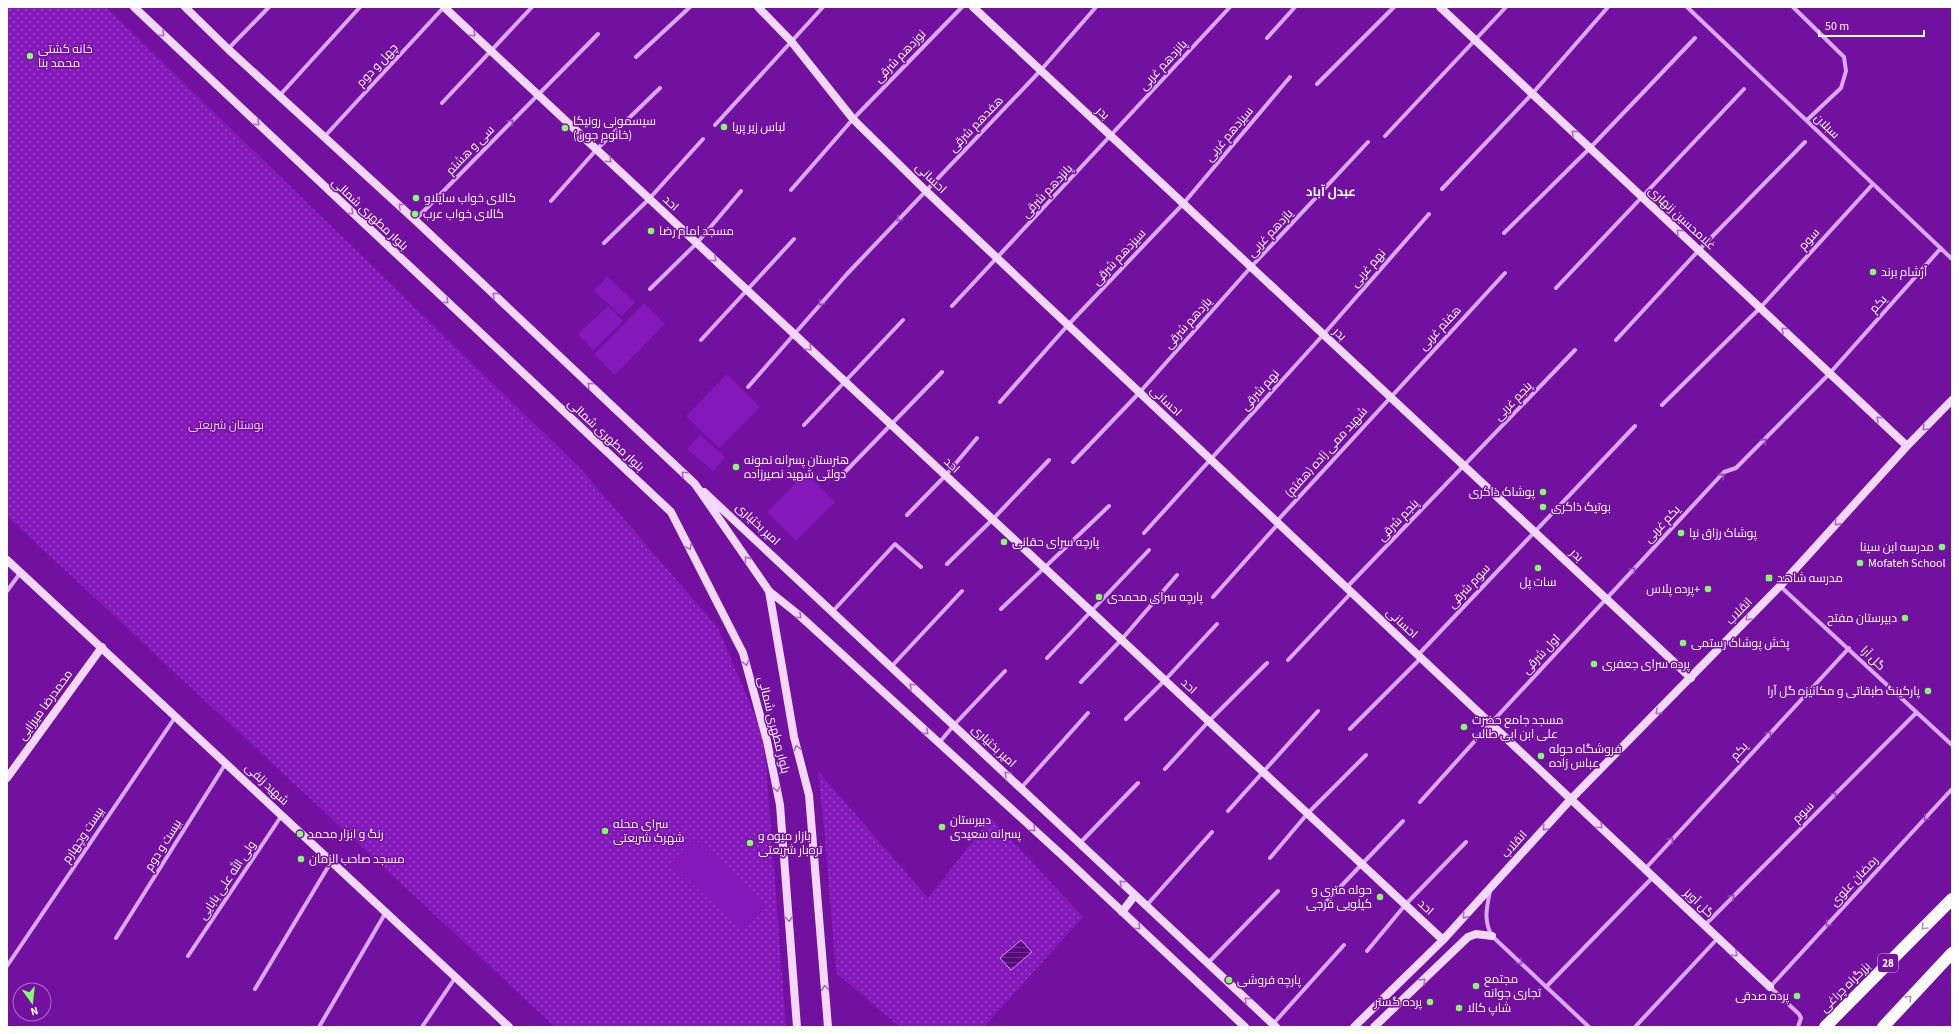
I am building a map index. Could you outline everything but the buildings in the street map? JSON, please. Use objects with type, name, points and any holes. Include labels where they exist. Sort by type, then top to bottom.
[{"type":"highway","name":"بزرگراه چراغی","points":[[1825,1027],[1952,900]]},
{"type":"highway","points":[[1883,1027],[1952,953]]},
{"type":"street","name":"بلوار مطهری شمالی","points":[[134,7],[671,512],[743,653],[767,741],[780,804],[797,1027]]},
{"type":"street","name":"بلوار مطهری شمالی","points":[[185,7],[228,49],[325,136],[415,220],[695,484],[769,591],[794,737],[809,796],[828,1027]]},
{"type":"street","points":[[228,49],[269,7]]},
{"type":"street","points":[[280,95],[360,7]]},
{"type":"street","name":"احد","points":[[444,7],[1443,940]]},
{"type":"street","name":"چهل و دوم","points":[[325,136],[444,7]]},
{"type":"street","points":[[442,103],[532,7]]},
{"type":"street","points":[[636,57],[690,7]]},
{"type":"street","name":"احسانی","points":[[758,7],[791,41],[853,120],[926,191],[1571,799]]},
{"type":"street","points":[[715,125],[823,7]]},
{"type":"street","name":"نوزدهم شرقی","points":[[791,190],[853,120],[962,7]]},
{"type":"street","name":"بدر","points":[[973,7],[1691,678]]},
{"type":"street","name":"هفدهم شرقی","points":[[748,387],[847,274],[1041,70],[1096,7]]},
{"type":"street","name":"پانزدهم غربی","points":[[1111,136],[1230,7]]},
{"type":"street","points":[[1267,38],[1295,7]]},
{"type":"street","points":[[1316,84],[1394,7]]},
{"type":"street","name":"غلامحسین زنهاری","points":[[1440,7],[1907,446]]},
{"type":"street","points":[[1385,136],[1506,7]]},
{"type":"street","points":[[1442,189],[1532,94],[1608,7]]},
{"type":"street","name":"سبلان","points":[[1687,7],[1952,258]]},
{"type":"street","points":[[1793,7],[1844,57],[1846,71],[1841,88],[1807,120]]},
{"type":"street","name":"سی و هشتم","points":[[415,220],[598,34]]},
{"type":"street","points":[[1504,233],[1590,148],[1695,38]]},
{"type":"street","name":"سیزدهم غربی","points":[[1183,204],[1290,78]]},
{"type":"street","points":[[551,201],[597,149],[660,88]]},
{"type":"street","points":[[1556,288],[1744,89]]},
{"type":"street","name":"پانزدهم شرقی","points":[[952,306],[1111,136]]},
{"type":"street","points":[[604,243],[649,199],[703,139]]},
{"type":"street","name":"یازدهم غربی","points":[[1251,267],[1368,142]]},
{"type":"street","points":[[1616,340],[1699,250],[1805,142]]},
{"type":"street","name":"سوم","points":[[1662,405],[1760,308],[1874,184]]},
{"type":"street","points":[[650,289],[697,243],[741,191]]},
{"type":"street","name":"سیزدهم شرقی","points":[[1000,402],[1068,325],[1183,204]]},
{"type":"street","name":"نهم غربی","points":[[1323,334],[1429,214]]},
{"type":"street","points":[[701,340],[794,239]]},
{"type":"street","name":"یکم","points":[[1736,468],[1830,373],[1941,248]]},
{"type":"street","name":"یازدهم شرقی","points":[[1072,462],[1140,392],[1251,267]]},
{"type":"street","name":"هفتم غربی","points":[[1390,397],[1505,273]]},
{"type":"street","points":[[804,425],[903,320]]},
{"type":"street","name":"نهم شرقی","points":[[1144,533],[1323,334]]},
{"type":"street","name":"پنجم غربی","points":[[1464,466],[1575,350]]},
{"type":"street","points":[[845,472],[942,372]]},
{"type":"street","name":"شهید ممی زاده (هفتم)","points":[[1213,597],[1390,397]]},
{"type":"street","name":"انقلاب","points":[[1354,1027],[1443,940],[1571,799],[1780,586],[1907,446],[1952,400]]},
{"type":"street","name":"سوم شرقی","points":[[1350,729],[1635,426]]},
{"type":"street","points":[[907,515],[946,476],[978,438]]},
{"type":"street","points":[[947,564],[993,519],[1049,460]]},
{"type":"street","name":"پنجم شرقی","points":[[1288,660],[1464,466]]},
{"type":"street","name":"یکم غربی","points":[[1606,598],[1724,472],[1736,468]]},
{"type":"street","name":"امیر بختیاری","points":[[695,484],[892,666],[1274,1026]]},
{"type":"street","points":[[1001,609],[1108,506]]},
{"type":"street","points":[[833,612],[895,544],[920,567]]},
{"type":"street","points":[[1047,658],[1149,550]]},
{"type":"street","name":"شهید زلفی","points":[[7,560],[176,715],[509,1027]]},
{"type":"street","points":[[7,591],[21,572]]},
{"type":"street","points":[[1081,682],[1122,639],[1177,575]]},
{"type":"street","name":"گل آرا","points":[[1780,586],[1849,648],[1916,713],[1952,745]]},
{"type":"street","points":[[769,591],[799,615],[939,743],[1245,1027]]},
{"type":"street","points":[[892,666],[962,591]]},
{"type":"street","name":"اول شرقی","points":[[1420,802],[1606,598]]},
{"type":"street","points":[[1126,719],[1217,624]]},
{"type":"street","name":"محمدرضا میرزایی","points":[[7,778],[102,647]]},
{"type":"street","name":"یکم","points":[[1645,869],[1849,648]]},
{"type":"street","points":[[1165,769],[1209,721],[1267,663]]},
{"type":"street","points":[[939,743],[954,725],[1006,671]]},
{"type":"street","points":[[1228,811],[1262,771],[1318,712]]},
{"type":"street","points":[[1021,788],[1088,713]]},
{"type":"street","name":"سوم","points":[[1705,925],[1916,713]]},
{"type":"street","name":"بیست وچهارم","points":[[7,966],[176,715]]},
{"type":"street","points":[[1270,858],[1308,813],[1366,755]]},
{"type":"street","name":"بیست و دوم","points":[[116,938],[227,763]]},
{"type":"street","points":[[1080,843],[1138,783]]},
{"type":"street","name":"رمضان علوی","points":[[1770,987],[1952,789]]},
{"type":"street","name":"گل آویز","points":[[1571,799],[1799,1014],[1801,1018],[1798,1027]]},
{"type":"street","name":"ولی الله علی‌ بابایی","points":[[188,956],[282,815]]},
{"type":"street","points":[[1325,903],[1403,821]]},
{"type":"street","points":[[1146,906],[1212,832]]},
{"type":"street","points":[[1367,951],[1406,904],[1466,842]]},
{"type":"street","points":[[255,989],[332,861]]},
{"type":"street","points":[[1546,987],[1654,877]]},
{"type":"street","points":[[1491,887],[1486,918],[1488,928],[1492,936],[1589,1027]]},
{"type":"street","points":[[1208,964],[1278,891]]},
{"type":"street","points":[[1122,912],[1135,895]]},
{"type":"street","points":[[319,1027],[386,912]]},
{"type":"street","points":[[1374,1027],[1468,937],[1476,934],[1492,936]]},
{"type":"street","points":[[1635,1027],[1719,938]]},
{"type":"street","points":[[1274,1026],[1344,945]]},
{"type":"street","points":[[422,1027],[456,977]]},
{"type":"green space","name":"بوستان شریعتی","points":[[7,7],[106,7],[581,469],[718,628],[761,730],[766,763],[786,1027],[555,1027],[7,516]]},
{"type":"green space","points":[[607,277],[635,302],[622,316],[594,291]]},
{"type":"green space","points":[[644,303],[665,324],[615,375],[594,354]]},
{"type":"green space","points":[[608,306],[623,321],[593,350],[578,334]]},
{"type":"green space","points":[[727,374],[760,407],[719,448],[686,416]]},
{"type":"green space","points":[[700,435],[725,457],[713,471],[687,449]]},
{"type":"green space","points":[[806,473],[835,502],[796,541],[767,512]]},
{"type":"green space","points":[[818,771],[928,898],[991,818],[1083,917],[984,1027],[900,1027],[836,973]]},
{"type":"green space","points":[[694,838],[764,905],[741,930],[670,863]]},
{"type":"shaded area","points":[[1021,940],[1032,952],[1011,970],[1000,958]]},
{"type":"place","name":"خانه کشتی محمد بنا","points":[[30,56]]},
{"type":"place","name":"لباس زیر پریا","points":[[724,127]]},
{"type":"place","name":"سیسمونی رونیکا (خانوم جون)","points":[[565,128]]},
{"type":"place","name":"کالای خواب سایلاو","points":[[416,198]]},
{"type":"place","name":"کالای خواب عرب","points":[[415,214]]},
{"type":"place","name":"مسجد امام رضا","points":[[651,231]]},
{"type":"place","name":"آرشام برند","points":[[1873,272]]},
{"type":"place","name":"هنرستان پسرانه نمونه دولتی شهید نصیرزاده","points":[[736,467]]},
{"type":"place","name":"پوشاک ذاکری","points":[[1543,492]]},
{"type":"place","name":"بوتیک ذاکری","points":[[1543,507]]},
{"type":"place","name":"پوشاک رزاق نیا","points":[[1681,533]]},
{"type":"place","name":"پارچه سرای حقانی","points":[[1004,542]]},
{"type":"place","name":"مدرسه ابن سینا","points":[[1942,547]]},
{"type":"place","name":"Mofateh School","points":[[1860,563]]},
{"type":"place","name":"سات پل","points":[[1538,568]]},
{"type":"place","name":"مدرسه شاهد","points":[[1769,578]]},
{"type":"place","name":"پرده پلاس+","points":[[1708,589]]},
{"type":"place","name":"پارچه سرای محمدی","points":[[1099,597]]},
{"type":"place","name":"دبیرستان مفتح","points":[[1905,618]]},
{"type":"place","name":"پخش پوشاک رستمی","points":[[1683,643]]},
{"type":"place","name":"پرده سرای جعفری","points":[[1594,664]]},
{"type":"place","name":"پارکینگ طبقاتی و مکانیزه گل آرا","points":[[1928,691]]},
{"type":"place","name":"مسجد جامع حضرت علی ابن ابی طالب","points":[[1464,727]]},
{"type":"place","name":"فروشگاه حوله عباس زاده","points":[[1541,756]]},
{"type":"place","name":"دبیرستان پسرانه سعیدی","points":[[942,827]]},
{"type":"place","name":"سرای محله شهرک شریعتی","points":[[605,831]]},
{"type":"place","name":"رنگ و ابزار محمد","points":[[300,834]]},
{"type":"place","name":"بازار میوه و تره‌بار شریعتی","points":[[750,843]]},
{"type":"place","name":"مسجد صاحب الزمان","points":[[301,859]]},
{"type":"place","name":"حوله متری و کیلویی فرجی","points":[[1380,897]]},
{"type":"place","name":"پارچه فروشی","points":[[1229,980]]},
{"type":"place","name":"مجتمع تجاری جوانه","points":[[1476,986]]},
{"type":"place","name":"پرده صدقی","points":[[1797,996]]},
{"type":"place","name":"پرده گستر","points":[[1430,1002]]},
{"type":"place","name":"شاپ کالا","points":[[1459,1008]]},
{"type":"district","name":"عبدل آباد","points":[[1331,191]]}]
